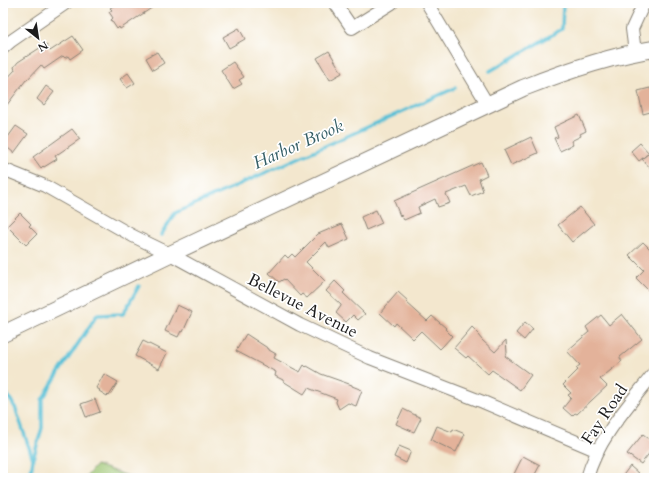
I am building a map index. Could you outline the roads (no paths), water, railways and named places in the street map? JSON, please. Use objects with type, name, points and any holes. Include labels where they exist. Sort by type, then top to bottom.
[{"type":"main road","points":[[3,334],[523,88],[560,73],[627,53],[654,48]]},
{"type":"street","points":[[3,48],[66,3]]},
{"type":"street","points":[[335,3],[352,28],[392,3]]},
{"type":"street","points":[[427,3],[488,105]]},
{"type":"street","points":[[636,52],[632,30],[644,3]]},
{"type":"street","name":"Bellevue Avenue","points":[[3,169],[45,186],[133,236],[170,254],[300,326],[370,358],[483,402],[598,451]]},
{"type":"street","name":"Fay Road","points":[[587,478],[590,466],[608,432],[654,372]]},
{"type":"waterway","name":"Harbor Brook","points":[[490,71],[562,29],[563,3]]},
{"type":"waterway","name":"Harbor Brook","points":[[161,235],[175,213],[455,88]]},
{"type":"waterway","name":"Harbor Brook","points":[[30,478],[33,459],[42,428],[42,400],[97,315],[123,314],[139,286]]},
{"type":"waterway","points":[[3,388],[15,407],[33,459]]}]
